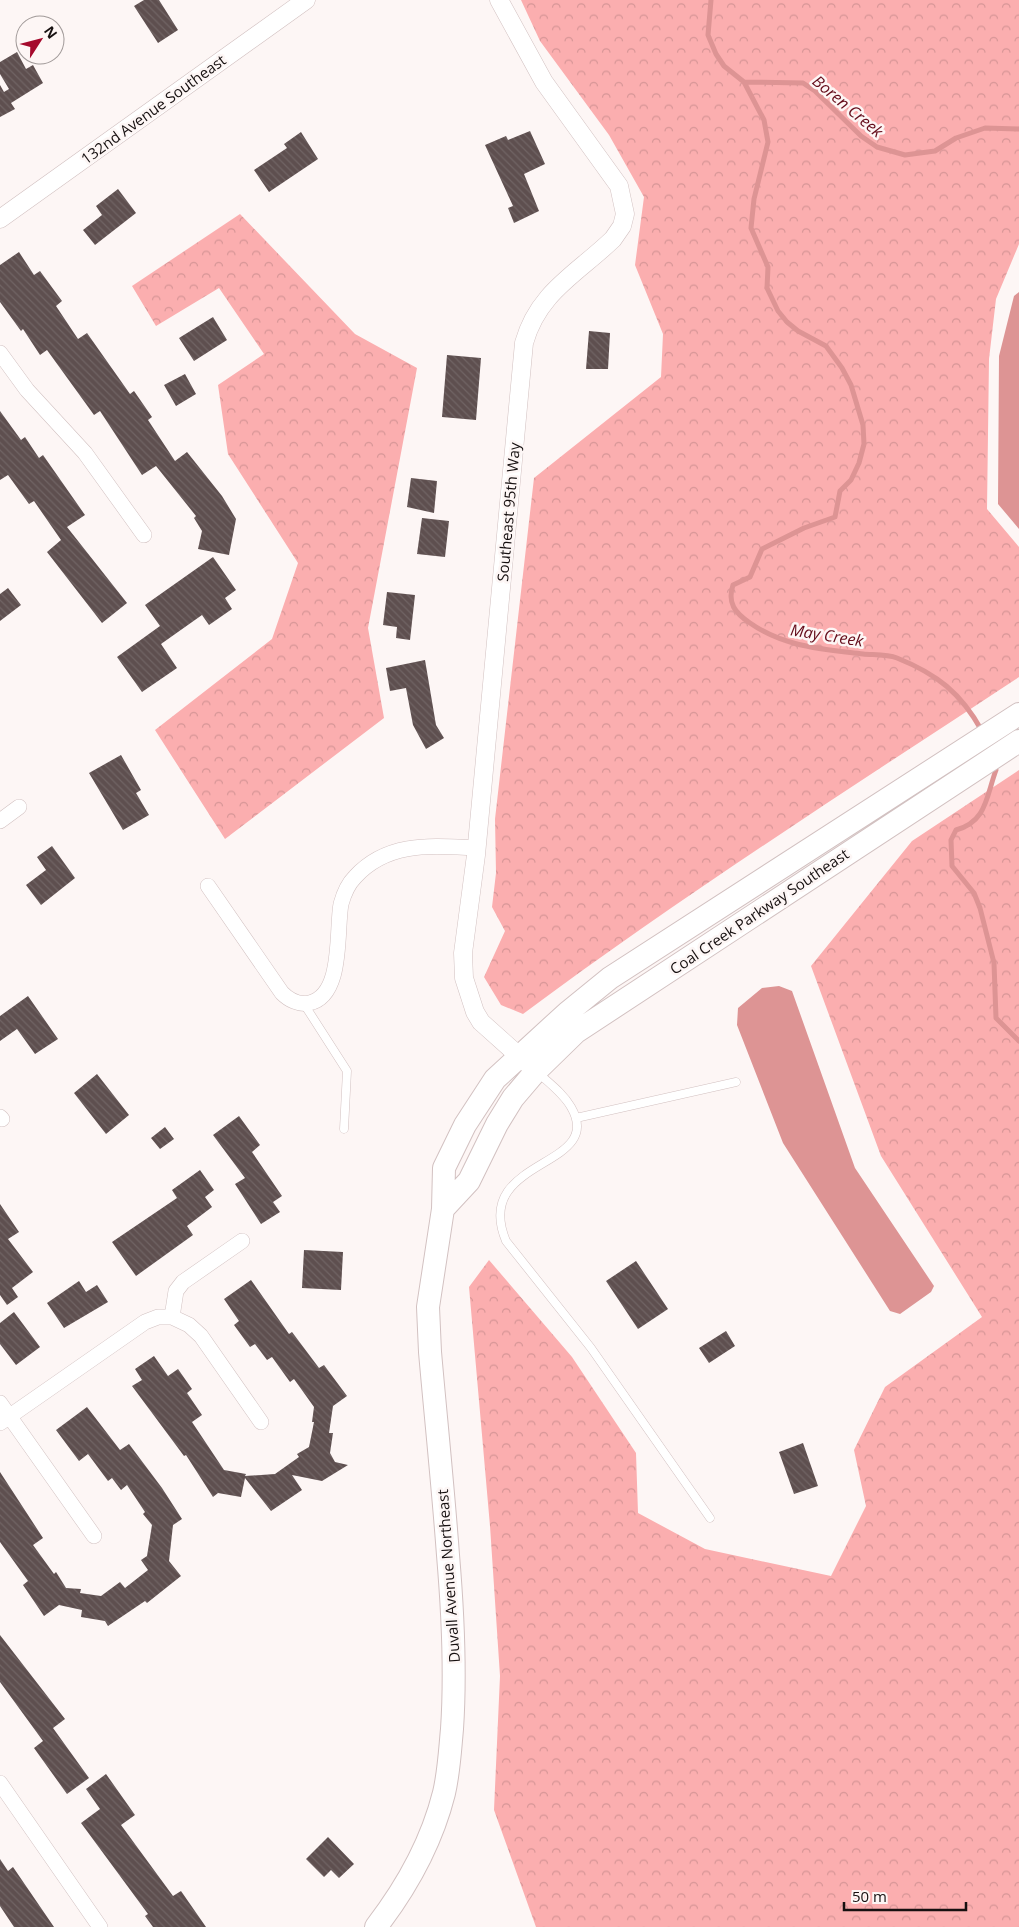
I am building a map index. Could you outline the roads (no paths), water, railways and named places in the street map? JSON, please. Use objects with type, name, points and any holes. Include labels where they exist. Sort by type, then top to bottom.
[{"type":"main road","name":"Coal Creek Parkway Southeast","points":[[519,1056],[602,984],[640,957],[1019,714]]},
{"type":"main road","name":"Coal Creek Parkway Southeast","points":[[443,1209],[469,1181],[497,1124],[513,1098],[536,1071],[576,1032],[1019,741]]},
{"type":"main road","name":"Duvall Avenue Northeast","points":[[376,1927],[393,1905],[416,1865],[432,1828],[444,1792],[450,1750],[455,1693],[454,1625],[430,1352],[428,1307],[443,1209],[444,1168],[461,1134],[496,1079],[519,1056]]},
{"type":"street","name":"132nd Avenue Southeast","points":[[0,219],[306,0]]},
{"type":"street","name":"Southeast 95th Way","points":[[499,0],[544,82],[619,186],[624,214],[622,226],[613,239],[543,301],[528,326],[524,343],[476,848],[463,953],[464,978],[470,1000],[481,1022],[536,1071]]},
{"type":"street","points":[[0,353],[27,390],[85,453],[144,535]]},
{"type":"street","points":[[0,821],[19,807]]},
{"type":"street","points":[[208,886],[282,993],[288,999],[304,1004],[320,998],[331,981],[335,971],[341,904],[348,885],[357,875],[385,854],[411,846],[476,848]]},
{"type":"street","points":[[172,1317],[176,1291],[183,1282],[242,1241]]},
{"type":"street","points":[[5,1420],[145,1322],[158,1317],[172,1317],[189,1325],[201,1336],[261,1422]]},
{"type":"street","points":[[0,1403],[5,1420],[94,1536]]},
{"type":"street","points":[[0,1783],[100,1927]]},
{"type":"lane","points":[[304,1004],[347,1072],[344,1129]]},
{"type":"lane","points":[[536,1071],[565,1098],[576,1118],[577,1128],[570,1144],[545,1164],[522,1175],[503,1197],[499,1209],[500,1226],[506,1241],[591,1348],[710,1518]]},
{"type":"lane","points":[[576,1118],[736,1082]]},
{"type":"waterway","name":"May Creek","points":[[711,0],[708,35],[716,54],[724,66],[744,82],[764,120],[768,142],[754,199],[751,228],[768,267],[767,288],[778,311],[787,322],[798,331],[826,346],[842,368],[851,385],[863,425],[864,444],[859,463],[851,480],[840,491],[835,517],[804,528],[762,549],[750,577],[733,585],[731,591],[732,602],[736,611],[745,619],[763,631],[790,642],[818,648],[884,655],[911,664],[947,686],[965,706],[982,731]]},
{"type":"waterway","name":"Boren Creek","points":[[744,82],[803,83],[815,91],[861,136],[877,147],[905,155],[935,151],[956,138],[985,128],[1019,129]]},
{"type":"waterway","name":"May Creek","points":[[994,765],[996,770],[980,814],[974,821],[956,830],[951,840],[952,866],[974,893],[980,908],[994,963],[996,1018],[1019,1041]]}]
